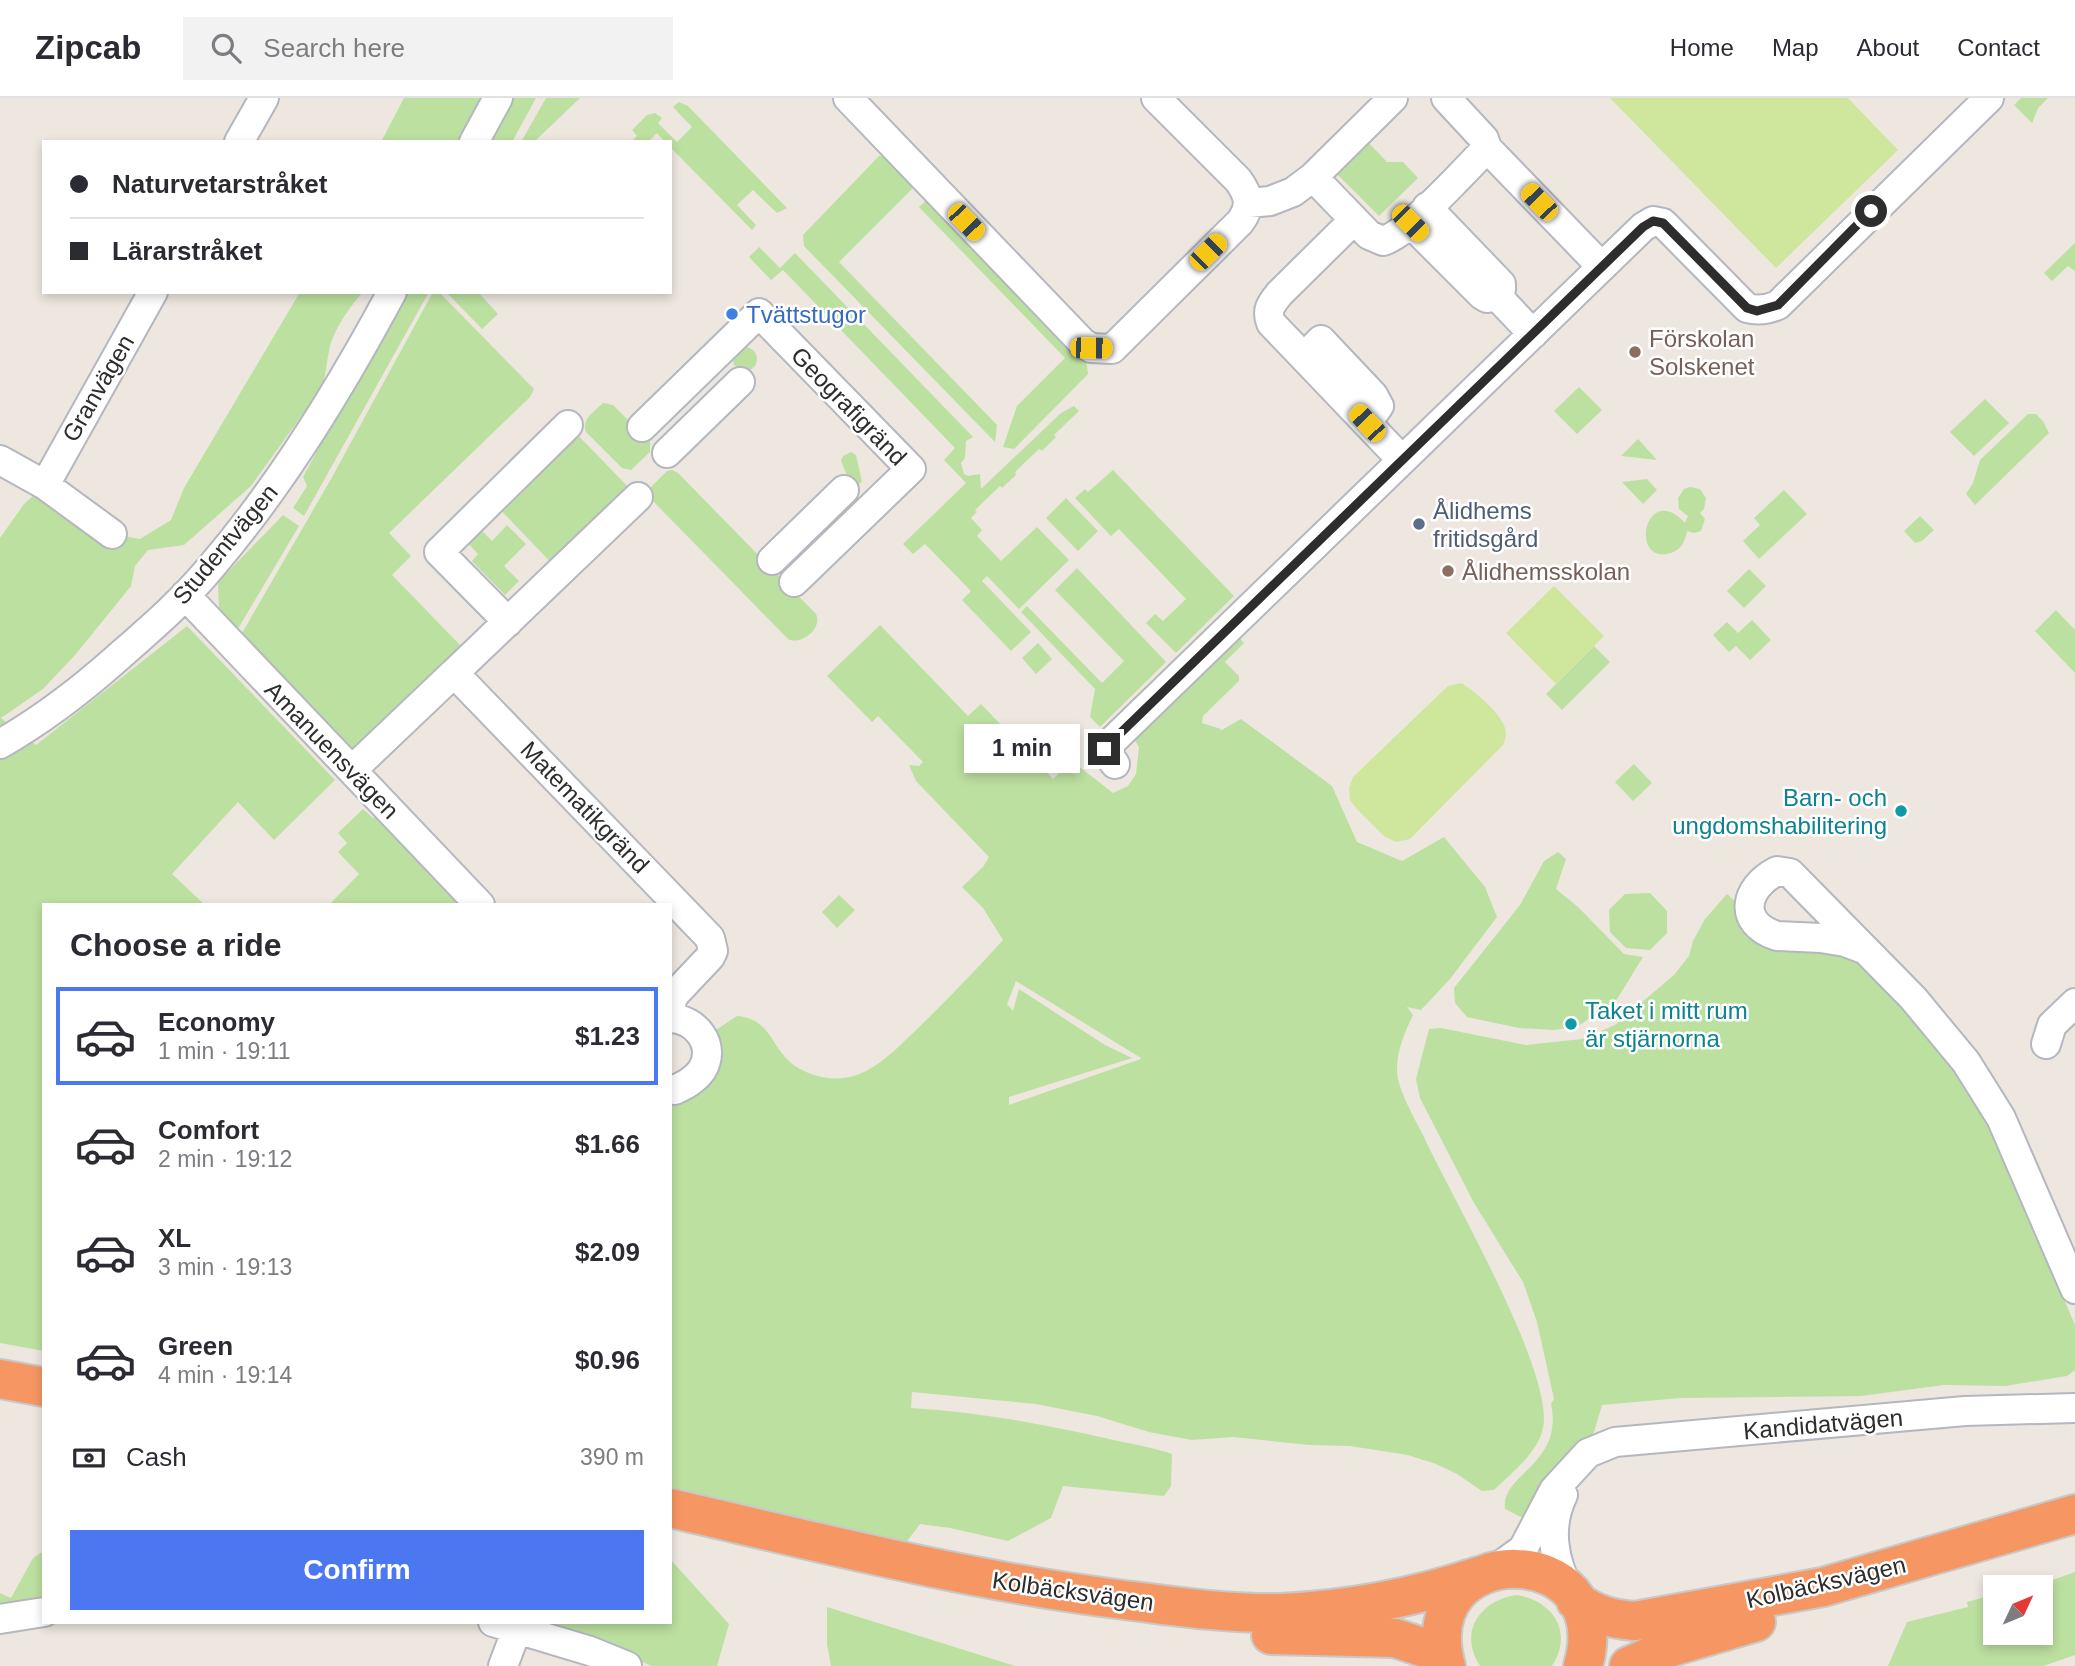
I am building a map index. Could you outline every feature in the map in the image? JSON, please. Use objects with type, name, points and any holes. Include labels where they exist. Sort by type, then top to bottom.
[{"type":"highway","points":[[0,1356],[42,1363]]},
{"type":"highway","points":[[0,1380],[42,1387]]},
{"type":"highway","name":"Kolbäcksvägen","points":[[672,1508],[950,1572],[1087,1595],[1203,1608],[1280,1613],[1340,1608],[1417,1594],[1514,1567],[1535,1570],[1553,1578],[1594,1613],[1611,1619],[1635,1621],[1823,1587],[2075,1514]]},
{"type":"highway","name":"Kolbäcksvägen","points":[[1629,1666],[1671,1647],[1711,1634],[2075,1531]]},
{"type":"highway","name":"Kolbäcksvägen","points":[[672,1532],[1032,1611],[1151,1628],[1395,1638],[1428,1649],[1446,1666]]},
{"type":"highway","points":[[1446,1666],[1442,1636],[1447,1615],[1457,1595],[1486,1573]]},
{"type":"highway","points":[[1573,1596],[1584,1615],[1588,1632],[1588,1649],[1583,1666]]},
{"type":"street","points":[[240,140],[264,98]]},
{"type":"street","points":[[475,140],[498,98]]},
{"type":"street","points":[[848,98],[1091,348],[1112,349],[1240,222],[1247,213],[1249,203],[1238,180],[1157,98]]},
{"type":"street","points":[[1249,203],[1270,201],[1293,192],[1313,177],[1393,98]]},
{"type":"street","points":[[1446,98],[1484,139],[1487,148],[1602,267]]},
{"type":"street","points":[[1115,764],[1104,749],[1643,227],[1653,221],[1663,223],[1747,308],[1757,311],[1778,305],[1989,98]]},
{"type":"street","points":[[1313,177],[1368,235],[1383,241],[1392,238],[1418,215],[1487,148]]},
{"type":"street","points":[[1418,215],[1482,295],[1487,298],[1497,296],[1533,334]]},
{"type":"street","points":[[1354,220],[1270,305],[1268,315],[1271,323],[1402,460]]},
{"type":"street","name":"Granvägen","points":[[45,485],[152,294]]},
{"type":"street","name":"Studentvägen","points":[[0,744],[49,713],[96,677],[185,596],[210,568],[269,494],[325,407],[391,294]]},
{"type":"street","name":"Geografigränd","points":[[642,427],[759,313],[911,469],[794,582]]},
{"type":"street","points":[[667,453],[740,382]]},
{"type":"street","points":[[508,622],[439,552],[568,425]]},
{"type":"street","points":[[0,460],[45,485],[112,534]]},
{"type":"street","points":[[772,560],[844,490]]},
{"type":"street","points":[[352,770],[638,496]]},
{"type":"street","name":"Amanuensvägen","points":[[185,596],[478,903]]},
{"type":"street","name":"Matematikgränd","points":[[454,673],[710,938],[713,951],[710,957],[672,999]]},
{"type":"street","points":[[1864,949],[1944,1033],[1986,1093],[2001,1118],[2075,1289]]},
{"type":"street","points":[[2046,1044],[2052,1025],[2075,1003]]},
{"type":"street","points":[[672,1016],[691,1023],[704,1038],[708,1049],[702,1070],[693,1079],[672,1090]]},
{"type":"street","name":"Kandidatvägen","points":[[1486,1573],[1523,1549],[1554,1490],[1588,1452],[1615,1443],[1965,1411],[2075,1408]]},
{"type":"street","points":[[1573,1596],[1558,1567],[1553,1548],[1558,1505],[1578,1464]]},
{"type":"street","points":[[0,1619],[42,1612]]},
{"type":"street","points":[[503,1666],[505,1626],[590,1651],[627,1666]]},
{"type":"green space","points":[[404,98],[487,98],[475,140],[382,140]]},
{"type":"green space","points":[[510,98],[536,98],[513,140],[487,140]]},
{"type":"green space","points":[[546,98],[580,98],[536,140],[522,140]]},
{"type":"green space","points":[[1610,98],[1848,98],[1898,150],[1776,268]]},
{"type":"green space","points":[[2021,98],[2048,98],[2038,108],[2032,123],[2014,105]]},
{"type":"green space","points":[[679,102],[688,106],[787,208],[777,213],[753,190],[737,205],[756,225],[752,230],[672,149],[672,140],[663,140],[657,133],[650,140],[633,140],[637,136],[632,130],[647,115],[655,113],[662,118],[658,123],[677,142],[692,127],[673,107]]},
{"type":"green space","points":[[1367,141],[1387,162],[1403,162],[1418,178],[1379,216],[1335,172]]},
{"type":"green space","points":[[890,155],[910,174],[912,189],[839,262],[997,425],[995,442],[804,246],[803,235],[879,156]]},
{"type":"green space","points":[[930,197],[1086,359],[1088,374],[1014,449],[1003,447],[1017,406],[1065,358],[919,207]]},
{"type":"green space","points":[[2075,243],[2075,271],[2068,266],[2052,281],[2044,273]]},
{"type":"green space","points":[[759,247],[780,268],[795,253],[973,437],[966,441],[965,458],[961,463],[964,474],[980,474],[981,489],[1061,413],[1074,406],[1079,411],[1042,451],[1039,449],[1015,472],[1016,475],[975,510],[977,512],[971,518],[982,530],[977,536],[1001,561],[1037,527],[1069,560],[1019,609],[987,576],[982,581],[1031,632],[1011,651],[962,600],[971,591],[925,544],[913,554],[903,544],[966,483],[944,460],[955,448],[783,270],[771,280],[749,257]]},
{"type":"green space","points":[[299,294],[361,294],[334,335],[321,389],[251,486],[184,545],[148,550],[135,566],[131,586],[76,654],[43,689],[1,718],[36,745],[187,626],[335,780],[274,840],[238,802],[172,874],[203,903],[42,903],[42,1351],[0,1343],[0,538],[24,504],[45,485],[112,534],[140,539],[171,520],[184,488]]},
{"type":"green space","points":[[403,294],[428,294],[304,516],[293,508],[307,486],[303,477]]},
{"type":"green space","points":[[432,294],[441,294],[534,389],[530,397],[389,533],[411,556],[392,575],[460,645],[454,673],[352,770],[234,647],[331,479]]},
{"type":"green space","points":[[448,294],[480,294],[498,314],[482,329]]},
{"type":"green space","points":[[745,347],[756,354],[757,359],[750,370],[745,371],[734,364],[733,359],[740,348]]},
{"type":"green space","points":[[1579,387],[1602,410],[1577,434],[1554,411]]},
{"type":"green space","points":[[1985,399],[2009,423],[1974,456],[1950,432]]},
{"type":"green space","points":[[603,403],[613,405],[650,442],[650,452],[631,470],[622,468],[586,432],[587,419]]},
{"type":"green space","points":[[2028,414],[2036,414],[2049,433],[1975,505],[1966,494],[1973,483],[1980,460]]},
{"type":"green space","points":[[568,425],[638,497],[560,572],[491,500]]},
{"type":"green space","points":[[1638,439],[1657,460],[1621,456]]},
{"type":"green space","points":[[851,452],[856,455],[862,482],[854,487],[841,461],[843,456]]},
{"type":"green space","points":[[1113,470],[1234,596],[1176,653],[1146,623],[1155,614],[1163,621],[1186,599],[1119,529],[1111,536],[1075,498],[1085,489],[1088,492]]},
{"type":"green space","points":[[667,471],[678,473],[816,614],[816,625],[810,634],[799,640],[788,639],[651,499],[649,489]]},
{"type":"green space","points":[[1647,479],[1657,490],[1643,504],[1622,482]]},
{"type":"green space","points":[[1684,489],[1700,489],[1706,498],[1704,509],[1700,513],[1705,519],[1701,531],[1687,531],[1678,549],[1671,553],[1658,554],[1649,548],[1647,527],[1652,517],[1660,511],[1671,512],[1685,523],[1688,516],[1679,509],[1678,498]]},
{"type":"green space","points":[[1784,490],[1807,514],[1759,559],[1743,541],[1760,525],[1754,518]]},
{"type":"green space","points":[[1066,498],[1098,531],[1078,551],[1046,518]]},
{"type":"green space","points":[[283,515],[299,526],[236,632],[219,610],[218,582]]},
{"type":"green space","points":[[1920,516],[1934,530],[1922,541],[1915,543],[1904,531]]},
{"type":"green space","points":[[507,525],[526,544],[504,566],[519,581],[505,595],[472,561],[478,554],[464,539],[477,526],[492,541]]},
{"type":"green space","points":[[1077,568],[1166,662],[1100,727],[1090,717],[1095,689],[1021,612],[1027,606],[1102,683],[1124,661],[1055,590]]},
{"type":"green space","points":[[1749,569],[1766,586],[1744,608],[1727,591]]},
{"type":"green space","points":[[1554,586],[1604,636],[1556,684],[1506,633]]},
{"type":"green space","points":[[2056,610],[2075,630],[2075,673],[2035,631]]},
{"type":"green space","points":[[1752,620],[1771,640],[1750,660],[1736,646],[1729,652],[1713,635],[1727,622],[1738,633]]},
{"type":"green space","points":[[880,625],[968,716],[981,704],[1053,779],[1072,761],[1113,793],[1128,786],[1136,774],[1139,747],[1127,727],[1229,627],[1244,643],[1225,662],[1239,676],[1239,681],[1203,716],[1202,723],[1221,729],[1220,731],[1241,719],[1332,786],[1357,842],[1402,861],[1444,837],[1485,887],[1497,917],[1450,979],[1421,1010],[1407,1007],[1413,1015],[1398,1056],[1397,1071],[1407,1103],[1498,1283],[1533,1367],[1542,1402],[1543,1428],[1536,1446],[1494,1490],[1482,1491],[1457,1474],[1408,1455],[1350,1446],[1309,1445],[1233,1437],[1192,1440],[1036,1404],[912,1392],[911,1408],[961,1412],[1035,1424],[1172,1454],[1171,1486],[1164,1496],[1063,1486],[1051,1518],[1008,1541],[920,1524],[905,1544],[672,1491],[672,1089],[675,1090],[704,1038],[737,1016],[749,1018],[764,1028],[787,1059],[810,1073],[825,1078],[841,1078],[865,1072],[887,1057],[913,1033],[1003,940],[983,908],[962,887],[983,867],[989,857],[916,781],[909,765],[919,766],[923,762],[878,716],[872,722],[827,676]],"holes":[[[1016,981],[1141,1059],[1009,1105],[1009,1097],[1132,1058],[1105,1045],[1019,989],[1013,1011],[1007,1004]]]},
{"type":"green space","points":[[1038,643],[1052,659],[1036,674],[1022,658]]},
{"type":"green space","points":[[1594,646],[1610,662],[1562,710],[1546,694]]},
{"type":"green space","points":[[1461,683],[1481,698],[1501,720],[1506,734],[1503,745],[1410,839],[1396,842],[1384,836],[1350,800],[1349,788],[1353,777],[1448,686]]},
{"type":"green space","points":[[1634,764],[1652,783],[1633,801],[1615,782]]},
{"type":"green space","points":[[363,809],[373,818],[380,814],[478,903],[331,903],[359,874],[338,852],[347,843],[338,833]]},
{"type":"green space","points":[[1558,852],[1566,859],[1556,889],[1578,907],[1624,954],[1643,957],[1617,999],[1577,1027],[1553,1030],[1519,1028],[1467,1017],[1455,1003],[1454,988],[1520,905],[1544,861]]},
{"type":"green space","points":[[1650,893],[1667,911],[1667,933],[1650,950],[1626,948],[1610,932],[1609,910],[1625,894]]},
{"type":"green space","points":[[1727,894],[1738,904],[1847,954],[1862,964],[1927,1028],[1987,1116],[2034,1222],[2075,1325],[2075,1370],[2067,1376],[2005,1386],[1944,1385],[1861,1396],[1680,1398],[1602,1405],[1594,1432],[1528,1514],[1521,1517],[1505,1509],[1506,1497],[1512,1486],[1541,1455],[1549,1441],[1553,1425],[1551,1404],[1554,1399],[1537,1322],[1523,1282],[1474,1203],[1420,1098],[1416,1079],[1429,1029],[1441,1028],[1526,1045],[1582,1039],[1615,1025],[1674,975],[1689,956],[1693,941],[1705,919]]},
{"type":"green space","points":[[839,895],[855,910],[837,928],[822,912]]},
{"type":"green space","points":[[42,1552],[42,1597],[0,1605],[0,1593],[11,1598],[33,1558]]},
{"type":"green space","points":[[672,1561],[729,1624],[717,1666],[652,1666],[551,1624],[672,1624]]},
{"type":"green space","points":[[2075,1572],[2075,1655],[2043,1666],[1888,1666],[1907,1622],[1968,1607],[1967,1602],[1983,1597],[1983,1645],[2053,1645],[2053,1580]]},
{"type":"green space","points":[[1517,1595],[1541,1604],[1556,1620],[1561,1641],[1552,1666],[1480,1666],[1471,1641],[1476,1620],[1493,1603]]},
{"type":"green space","points":[[827,1607],[1015,1666],[831,1666],[827,1644]]},
{"type":"place","name":"Tvättstugor","points":[[732,314]]},
{"type":"place","name":"Förskolan Solskenet","points":[[1635,352]]},
{"type":"place","name":"Ålidhems fritidsgård","points":[[1419,524]]},
{"type":"place","name":"Ålidhemsskolan","points":[[1448,571]]},
{"type":"place","name":"Barn- och ungdomshabilitering","points":[[1901,811]]},
{"type":"place","name":"Taket i mitt rum är stjärnorna","points":[[1571,1024]]},
{"type":"route","points":[[1104,749],[1643,227],[1653,221],[1663,223],[1747,308],[1757,311],[1778,305],[1871,211]]}]
